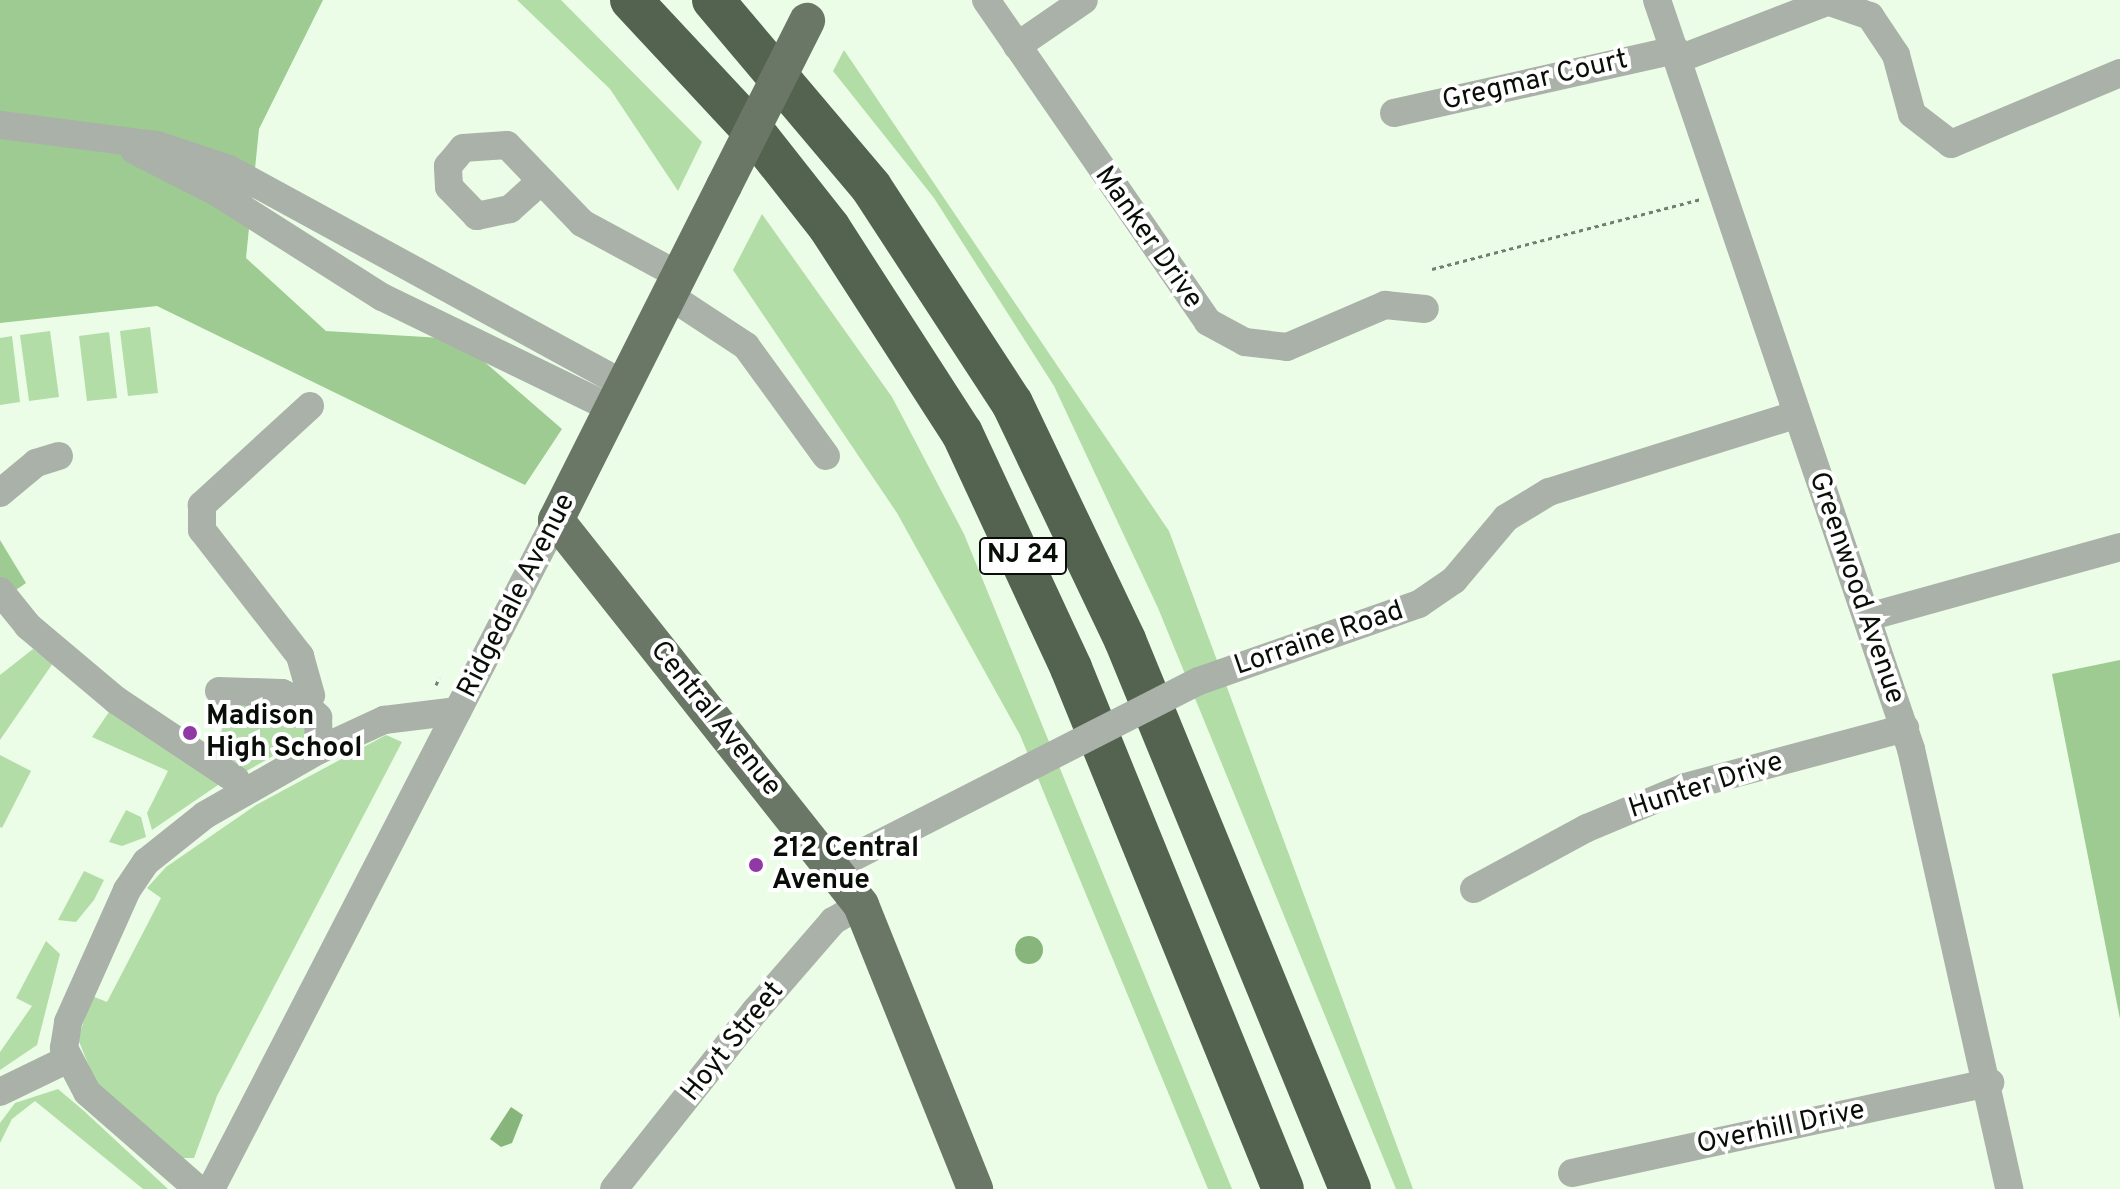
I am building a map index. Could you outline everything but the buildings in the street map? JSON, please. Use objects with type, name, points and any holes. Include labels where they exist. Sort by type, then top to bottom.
[{"type":"highway","name":"NJ 24","points":[[631,0],[755,133],[829,227],[962,433],[1071,668],[1283,1189]]},
{"type":"highway","name":"NJ 24","points":[[713,0],[871,187],[1012,403],[1125,640],[1350,1189]]},
{"type":"main road","name":"Ridgedale Avenue","points":[[556,520],[812,10]]},
{"type":"main road","name":"Central Avenue","points":[[556,520],[834,867],[861,905],[975,1189]]},
{"type":"street","name":"Manker Drive","points":[[986,0],[1192,308],[1225,334],[1287,347],[1385,305],[1425,309]]},
{"type":"street","points":[[1017,46],[1084,0]]},
{"type":"street","name":"Greenwood Avenue","points":[[1657,0],[1795,415],[1905,728],[1990,1083],[2009,1189]]},
{"type":"street","points":[[1824,2],[1870,16],[1896,55],[1912,114],[1951,144],[2120,73]]},
{"type":"street","name":"Gregmar Court","points":[[1394,113],[1677,54],[1824,2]]},
{"type":"street","points":[[0,125],[157,145],[229,169],[333,226],[619,397]]},
{"type":"street","points":[[119,142],[382,297],[619,397]]},
{"type":"street","points":[[541,181],[582,223],[675,286],[746,346],[826,456]]},
{"type":"street","points":[[312,253],[318,235],[333,226]]},
{"type":"street","points":[[310,406],[202,505],[202,530],[300,656],[311,695]]},
{"type":"street","name":"Lorraine Road","points":[[834,867],[1199,681],[1419,604],[1454,580],[1506,518],[1549,492],[1795,415]]},
{"type":"street","points":[[0,493],[36,463],[59,456]]},
{"type":"street","name":"Ridgedale Avenue","points":[[211,1189],[556,520]]},
{"type":"street","points":[[1868,617],[2120,547]]},
{"type":"street","points":[[0,591],[28,626],[116,700],[236,780],[243,793]]},
{"type":"street","points":[[267,672],[311,695],[362,730]]},
{"type":"street","points":[[219,691],[282,693],[303,703],[318,717],[319,750]]},
{"type":"street","points":[[198,1189],[87,1092],[68,1059],[68,1022],[133,880],[168,843],[243,793],[319,750],[362,730],[422,711],[457,711]]},
{"type":"street","name":"Hunter Drive","points":[[1474,889],[1672,792],[1905,728]]},
{"type":"street","name":"Hoyt Street","points":[[614,1189],[766,999],[833,921],[861,905]]},
{"type":"street","points":[[0,1092],[68,1059]]},
{"type":"street","name":"Overhill Drive","points":[[1572,1173],[1990,1083]]},
{"type":"path","points":[[1432,269],[1723,193]]},
{"type":"path","points":[[436,685],[439,678]]},
{"type":"shaded area","points":[[0,0],[323,0],[259,129],[246,258],[326,331],[458,339],[562,429],[525,485],[157,306],[0,323]]},
{"type":"shaded area","points":[[517,0],[561,0],[702,142],[678,191],[610,89]]},
{"type":"shaded area","points":[[844,50],[1169,531],[1413,1189],[1396,1189],[1158,608],[1054,386],[934,198],[833,71]]},
{"type":"shaded area","points":[[762,214],[892,397],[964,534],[1232,1189],[1208,1189],[1020,735],[897,513],[733,270]]},
{"type":"shaded area","points":[[150,327],[158,393],[128,396],[120,331]]},
{"type":"shaded area","points":[[50,331],[59,397],[29,401],[20,335]]},
{"type":"shaded area","points":[[109,332],[117,398],[87,401],[79,336]]},
{"type":"shaded area","points":[[12,336],[20,402],[0,405],[0,338]]},
{"type":"shaded area","points":[[0,540],[26,583],[0,601]]},
{"type":"shaded area","points":[[33,649],[53,663],[0,740],[0,675]]},
{"type":"shaded area","points":[[2120,660],[2120,1019],[2052,674]]},
{"type":"shaded area","points":[[258,704],[299,707],[308,736],[245,772],[216,750],[228,708]]},
{"type":"shaded area","points":[[111,709],[218,782],[218,785],[152,830],[147,813],[168,771],[92,737]]},
{"type":"shaded area","points":[[386,735],[402,742],[217,1096],[194,1158],[182,1158],[99,1091],[78,1039],[92,996],[107,1002],[161,898],[147,888],[166,867],[256,805]]},
{"type":"shaded area","points":[[0,755],[31,771],[2,828],[0,827]]},
{"type":"shaded area","points":[[126,810],[141,817],[146,837],[122,846],[109,842]]},
{"type":"shaded area","points":[[84,871],[104,880],[94,900],[76,922],[58,920]]},
{"type":"shaded area","points":[[1029,936],[1039,940],[1043,950],[1039,960],[1029,964],[1019,960],[1015,950],[1019,940]]},
{"type":"shaded area","points":[[46,941],[60,954],[37,1045],[0,1070],[0,1052],[32,1006],[16,998]]},
{"type":"shaded area","points":[[58,1089],[168,1189],[143,1189],[35,1101],[12,1119],[0,1143],[0,1123],[15,1103]]},
{"type":"shaded area","points":[[511,1107],[523,1115],[512,1143],[501,1147],[490,1139]]},
{"type":"place","name":"Madison High School","points":[[190,733]]},
{"type":"place","name":"212 Central Avenue","points":[[756,865]]}]
